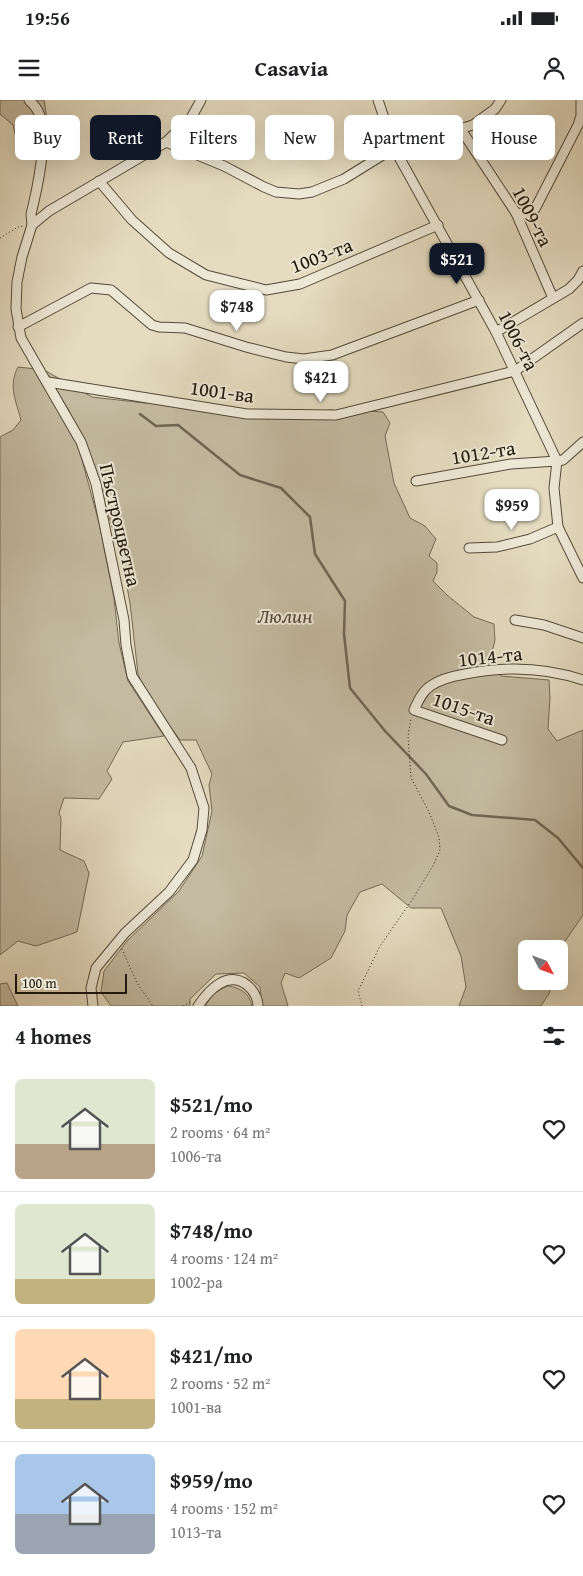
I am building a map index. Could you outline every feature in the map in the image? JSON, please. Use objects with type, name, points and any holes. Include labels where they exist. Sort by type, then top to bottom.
[{"type":"street","name":"Пъстроцветна","points":[[29,100],[36,107],[40,116],[43,132],[31,214],[32,225],[22,257],[18,282],[16,309],[18,327],[21,338],[81,442],[96,484],[124,620],[126,645],[132,676],[191,768],[204,808],[202,830],[193,860],[169,892],[125,933],[96,968],[91,988],[93,1006]]},
{"type":"street","points":[[32,225],[49,211],[166,142],[191,118],[201,100]]},
{"type":"street","name":"1006-та","points":[[378,100],[383,115]]},
{"type":"street","points":[[463,127],[480,121],[495,109],[502,100]]},
{"type":"street","points":[[516,213],[527,214],[535,209],[578,125],[581,116],[581,100]]},
{"type":"street","name":"1009-та","points":[[463,133],[516,213],[553,298]]},
{"type":"street","points":[[166,142],[224,166],[264,188],[287,193],[312,192],[328,186],[344,179],[375,160]]},
{"type":"street","name":"1006-та","points":[[401,160],[496,332],[557,462]]},
{"type":"street","name":"1003-та","points":[[99,181],[132,220],[169,252],[206,275],[266,290],[300,284],[438,225]]},
{"type":"street","points":[[496,332],[574,285],[583,271]]},
{"type":"street","points":[[18,327],[91,288],[102,288],[111,290],[152,325],[185,328],[286,357],[304,359],[332,355],[478,300]]},
{"type":"street","name":"1001-ва","points":[[48,382],[247,414],[336,415],[515,371],[583,323]]},
{"type":"street","points":[[583,442],[563,460],[557,462],[554,488],[558,527],[583,578]]},
{"type":"street","name":"1012-та","points":[[416,481],[512,464],[557,462]]},
{"type":"street","points":[[469,548],[497,547],[530,539],[558,527]]},
{"type":"street","points":[[515,620],[544,625],[583,638]]},
{"type":"street","name":"1014-та","points":[[414,710],[419,698],[430,686],[444,679],[478,672],[507,668],[532,669],[565,674],[583,680]]},
{"type":"street","name":"1015-та","points":[[414,710],[502,740]]},
{"type":"street","points":[[198,1006],[211,989],[221,982],[231,979],[242,981],[251,988],[258,1001],[258,1006]]},
{"type":"path","points":[[0,238],[18,227],[32,225]]},
{"type":"path","points":[[362,1006],[358,991],[380,946],[412,900],[434,864],[440,850],[439,838],[429,812],[411,778],[409,727],[414,710]]},
{"type":"path","points":[[118,942],[137,983],[153,1006]]},
{"type":"green space","points":[[0,100],[44,100],[46,115],[15,115],[15,134],[13,125],[0,114]]},
{"type":"green space","points":[[18,367],[36,369],[78,445],[99,523],[114,598],[119,643],[128,681],[164,736],[123,742],[107,771],[112,779],[99,799],[64,798],[59,813],[61,818],[60,850],[84,861],[89,873],[77,932],[36,946],[18,941],[0,955],[0,437],[13,430],[21,420],[13,387]]},
{"type":"green space","name":"Люлин","points":[[44,370],[92,397],[145,403],[173,401],[224,415],[268,419],[331,410],[354,414],[368,411],[383,412],[390,423],[385,436],[394,483],[410,518],[425,526],[436,539],[429,556],[437,563],[437,572],[433,581],[474,617],[494,624],[495,640],[490,661],[501,676],[549,680],[548,729],[557,741],[583,730],[583,915],[566,940],[518,940],[518,990],[550,990],[541,1006],[459,1006],[466,987],[461,956],[441,908],[411,908],[382,884],[360,892],[347,915],[345,931],[331,958],[299,978],[285,973],[281,983],[288,1006],[262,1006],[260,987],[244,973],[216,974],[190,999],[190,1006],[111,1006],[101,992],[104,971],[127,941],[179,891],[202,856],[212,811],[209,785],[212,774],[196,740],[180,740],[146,693],[138,674],[130,603],[122,559],[88,449],[68,409]]},
{"type":"green space","points":[[7,983],[18,1006],[0,1006],[0,984]]},
{"type":"green space","points":[[228,986],[244,992],[252,1006],[205,1006],[214,993]]},
{"type":"waterway","points":[[140,414],[156,426],[178,425],[240,475],[281,488],[310,517],[315,554],[345,601],[344,634],[350,688],[385,731],[426,774],[449,806],[472,815],[535,820],[558,838],[583,868]]}]
